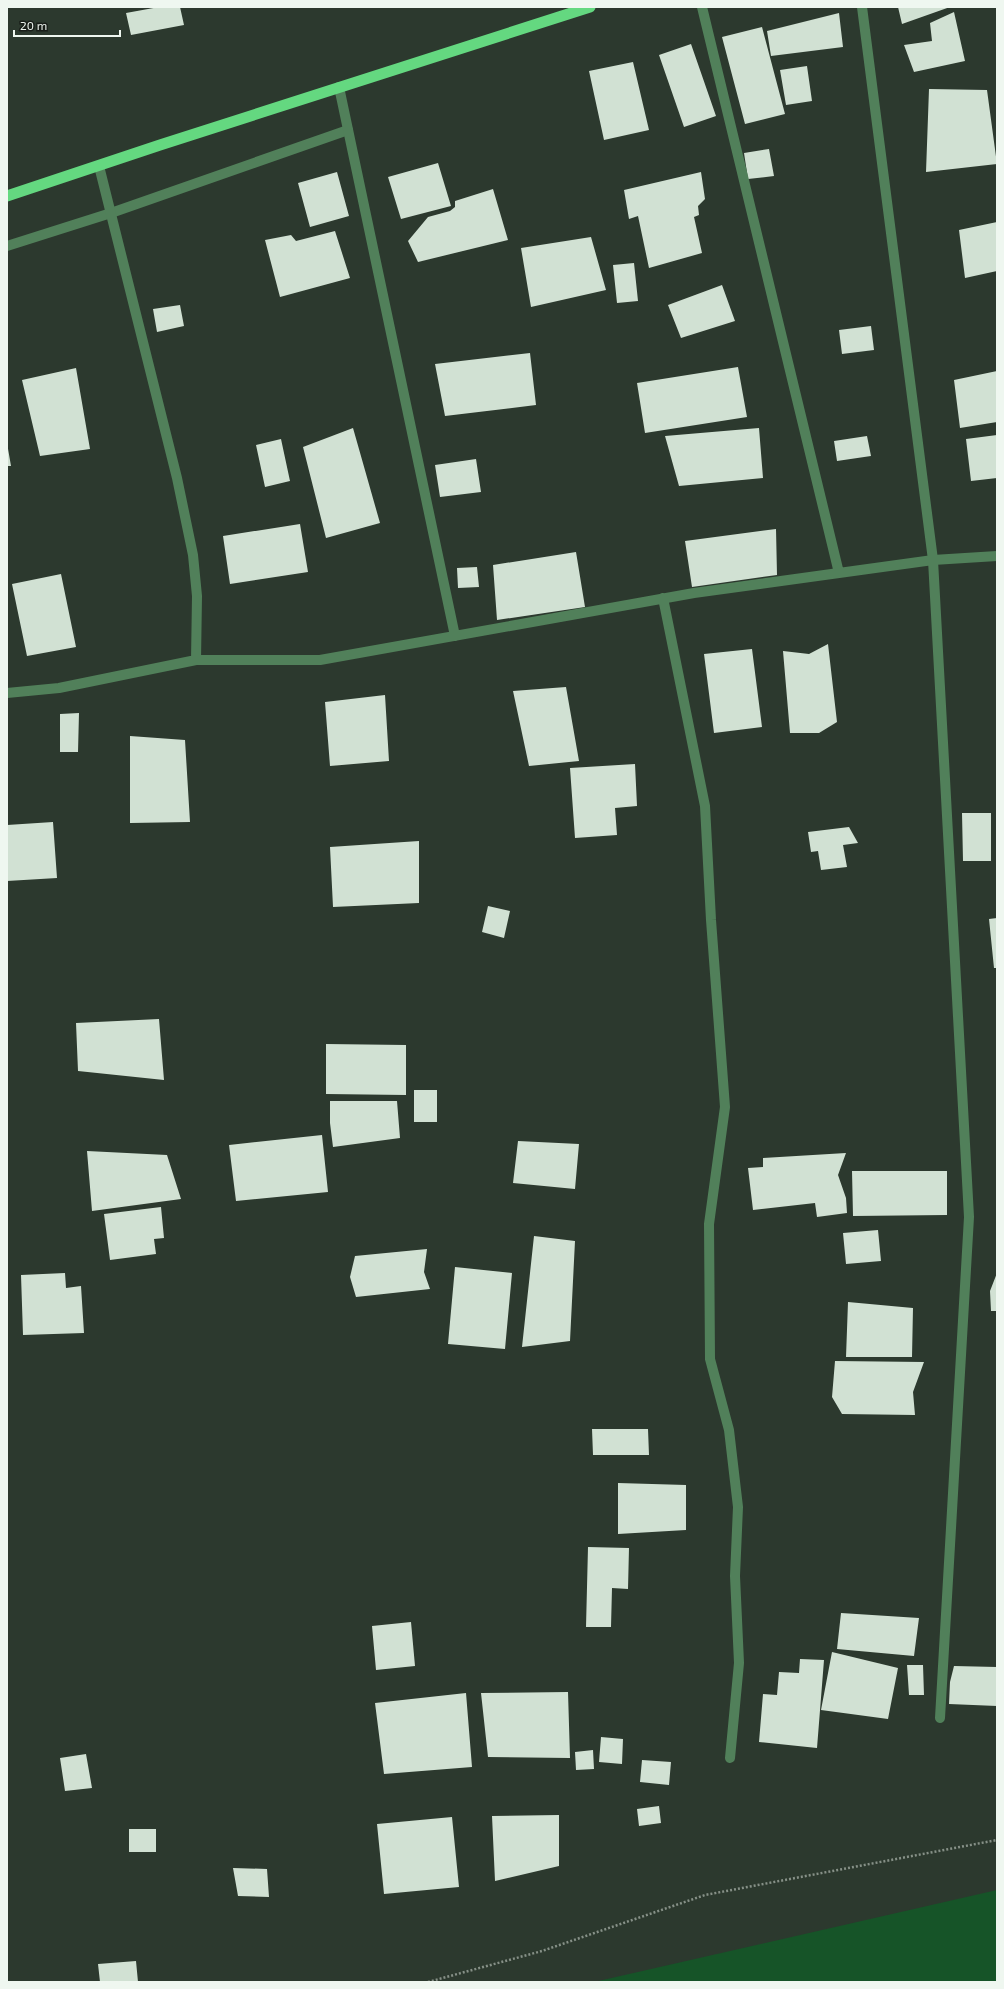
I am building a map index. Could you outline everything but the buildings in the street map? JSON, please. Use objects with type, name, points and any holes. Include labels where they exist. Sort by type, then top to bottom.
[{"type":"highway","points":[[7,196],[339,87],[590,7]]},
{"type":"street","points":[[702,7],[839,573]]},
{"type":"street","points":[[862,7],[933,560],[968,1217],[940,1718]]},
{"type":"street","points":[[339,87],[455,636]]},
{"type":"street","points":[[7,246],[111,213],[348,130]]},
{"type":"street","points":[[99,166],[177,478],[193,555],[197,596],[196,660]]},
{"type":"street","points":[[7,693],[59,688],[196,660],[320,660],[663,598],[933,560],[997,556]]},
{"type":"street","points":[[663,598],[706,806],[711,920],[726,1107],[709,1224],[710,1359],[729,1430],[738,1507],[735,1576],[739,1663],[730,1758]]},
{"type":"path","points":[[428,1982],[542,1951],[705,1895],[997,1840]]},
{"type":"green space","points":[[997,1890],[997,1982],[594,1982]]}]
